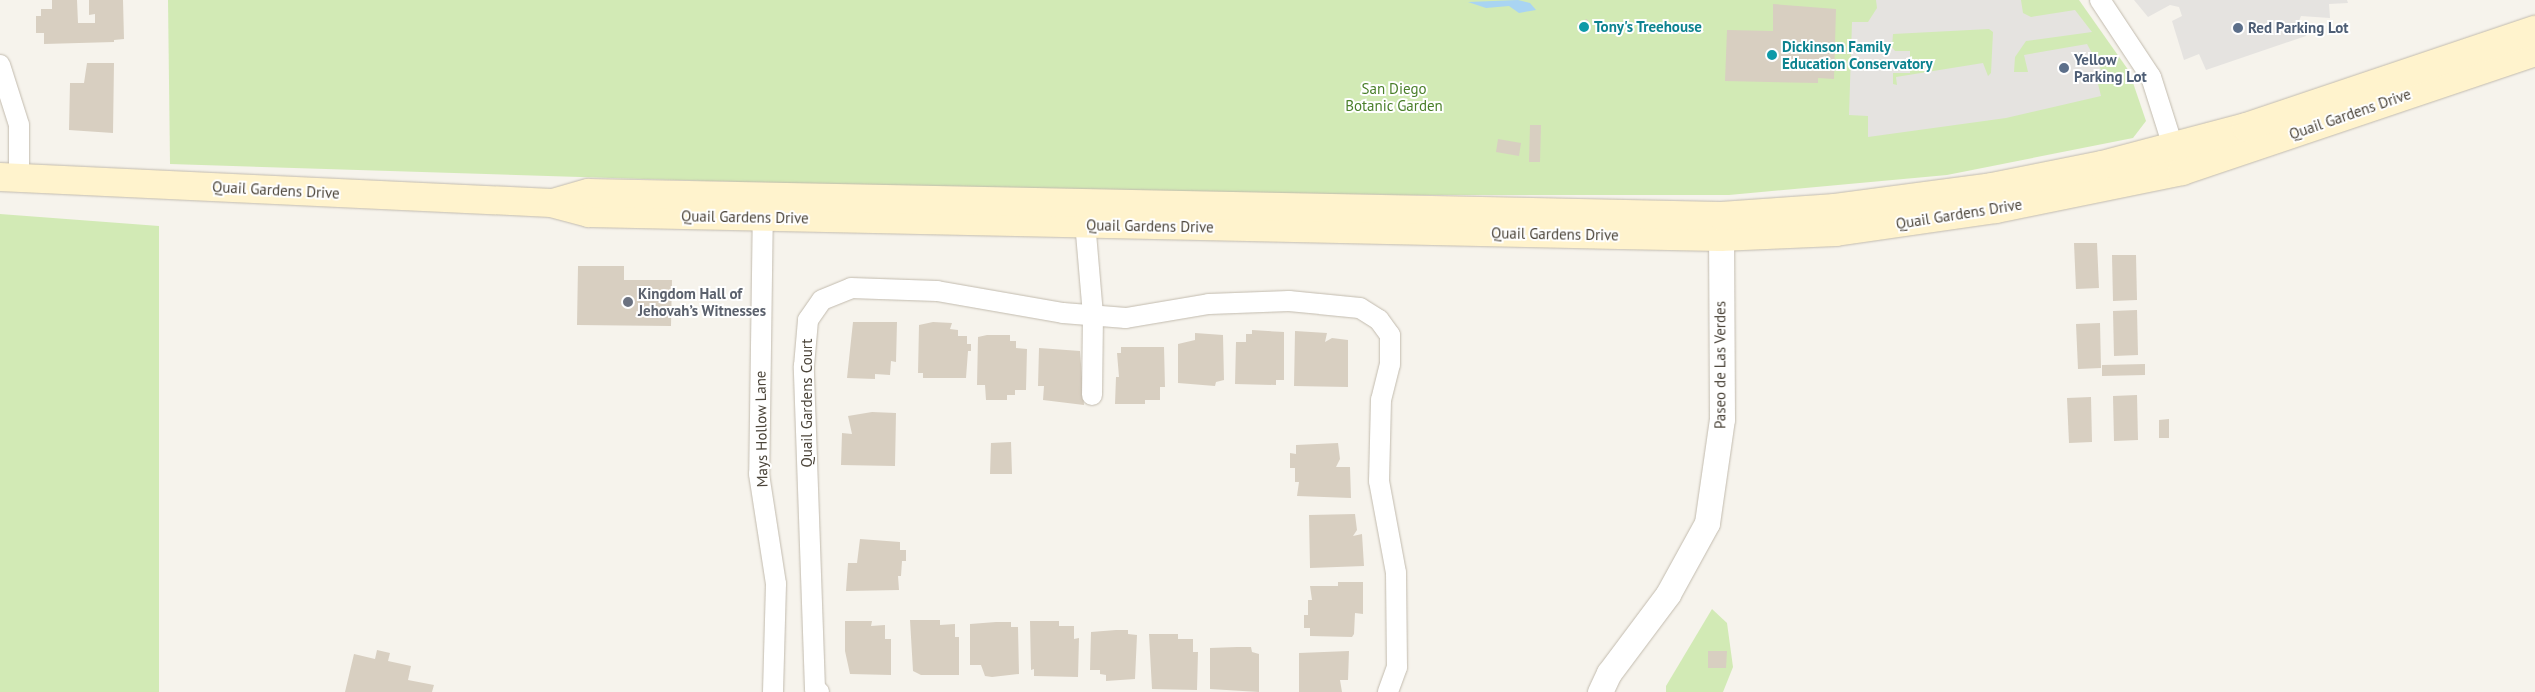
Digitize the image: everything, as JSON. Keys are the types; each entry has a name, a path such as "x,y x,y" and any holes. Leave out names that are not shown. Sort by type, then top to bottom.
{"main road":[{"name":"Quail Gardens Drive","path":"2178,159 2246,127 2535,30"},
{"name":"Quail Gardens Drive","path":"9,177 552,203 589,214 763,206 1721,226 1836,232 1951,216 2178,159 2535,52"}],"street":[{"path":"2100,0 2151,77 2178,159"},
{"path":"0,65 19,125 9,177"},
{"name":"Mays Hollow Lane","path":"763,206 759,474 776,584 772,692"},
{"path":"1084,214 1093,314 1092,395"},
{"name":"Paseo de Las Verdes","path":"1600,692 1609,673 1668,594 1707,523 1722,419 1721,226"},
{"name":"Quail Gardens Court","path":"819,692 815,689 809,559 804,366 808,320 822,300 851,288 937,291 1063,313 1126,318 1209,304 1289,302 1360,308 1379,320 1390,334 1390,364 1381,400 1379,481 1396,574 1397,667 1388,692"}],"green space":[{"name":"San Diego Botanic Garden","path":"168,0 2079,0 2129,71 2146,121 2133,138 1947,175 1729,195 1404,195 960,189 170,164"},
{"path":"0,214 159,226 159,692 0,692"},
{"path":"1712,609 1727,623 1733,667 1723,692 1666,692 1666,686"}],"shaded area":[{"name":"Yellow Parking Lot","path":"1876,0 2021,0 2023,13 2031,17 2075,10 2092,32 2026,41 2015,57 2014,72 2028,72 2024,55 2087,44 2104,75 2097,80 2101,96 2006,118 1868,137 1868,116 1849,115 1852,22 1868,22 1877,8","holes":["1989,29 1993,32 1991,73 1988,76 1983,63 1896,77 1897,85 1893,84 1893,73 1910,73 1910,51 1895,51 1892,47 1893,34"]},
{"name":"Red Parking Lot","path":"2134,0 2347,0 2348,3 2329,4 2330,18 2301,16 2299,21 2306,36 2206,70 2199,54 2184,60 2172,21 2182,16 2179,7 2170,5 2148,17"}],"water":[{"path":"1518,0 1530,3 1536,10 1519,13 1509,6 1486,8 1468,2"}],"building":[{"path":"52,0 77,0 78,23 95,23 95,14 89,15 89,0 123,0 124,39 114,40 114,42 44,44 44,33 36,33 36,16 41,16 41,9 52,9"},
{"name":"Dickinson Family Education Conservatory","path":"1773,4 1836,9 1834,79 1818,78 1818,83 1725,81 1727,30 1773,31"},
{"name":"Tony's Treehouse","path":"1587,19 1591,30 1582,34 1577,23"},
{"path":"87,63 114,63 113,133 69,130 70,83 84,83"},
{"path":"1530,125 1541,125 1540,162 1529,162"},
{"path":"1498,139 1521,143 1519,156 1496,152"},
{"path":"2074,243 2097,243 2099,288 2076,289"},
{"path":"2112,255 2136,255 2137,300 2113,301"},
{"path":"578,266 624,266 624,280 672,280 671,326 577,325"},
{"path":"2137,310 2138,355 2114,356 2113,311"},
{"path":"853,322 897,322 896,362 891,361 890,375 875,374 875,379 847,378"},
{"path":"933,322 952,323 950,329 958,330 958,336 967,336 967,344 971,344 971,351 968,351 966,378 923,378 923,373 918,373 919,325"},
{"path":"2100,323 2101,368 2078,369 2076,324"},
{"path":"1252,330 1284,332 1284,380 1276,380 1276,385 1235,384 1236,342 1246,342 1246,334 1252,334"},
{"path":"1295,331 1327,333 1325,342 1332,338 1348,340 1348,387 1294,386"},
{"path":"1195,333 1223,335 1224,380 1216,382 1215,386 1178,383 1178,344 1195,340"},
{"path":"1010,335 1010,341 1016,341 1016,348 1027,349 1026,390 1015,390 1015,395 1007,395 1007,400 986,400 985,385 977,385 978,337"},
{"path":"1121,347 1164,347 1165,387 1160,387 1160,400 1145,400 1145,404 1115,404 1116,377 1119,377 1117,353 1121,353"},
{"path":"1039,348 1080,351 1084,405 1043,400 1044,386 1038,386"},
{"path":"2145,364 2145,375 2102,376 2102,365"},
{"path":"2137,395 2138,440 2114,441 2113,396"},
{"path":"2091,397 2092,442 2069,443 2067,398"},
{"path":"872,412 896,413 895,466 841,465 842,433 852,434 848,416"},
{"path":"2169,419 2169,438 2159,438 2159,420"},
{"path":"1011,442 1012,474 990,474 991,443"},
{"path":"1338,443 1340,459 1336,467 1350,467 1351,498 1297,496 1299,482 1295,482 1295,468 1290,468 1290,453 1296,454 1296,445"},
{"path":"1355,514 1357,530 1353,536 1362,534 1364,566 1310,568 1309,515"},
{"path":"860,539 900,542 900,550 906,550 906,561 902,561 901,576 898,576 899,590 846,591 848,563 857,563"},
{"path":"1338,582 1363,582 1363,614 1355,613 1354,634 1352,637 1310,636 1310,628 1304,628 1304,615 1308,615 1308,600 1312,600 1310,586 1338,586"},
{"path":"910,620 940,620 940,625 955,624 955,637 959,637 959,675 921,675 913,671"},
{"path":"845,621 872,621 871,626 885,625 885,639 891,639 891,675 850,674 845,651"},
{"path":"1030,621 1059,621 1059,626 1074,626 1074,639 1079,638 1078,677 1034,676 1034,669 1031,670"},
{"path":"1011,622 1011,627 1018,627 1019,674 985,676 981,665 970,665 970,624"},
{"path":"1128,630 1128,634 1137,635 1135,679 1106,681 1106,675 1100,674 1100,670 1090,670 1091,632"},
{"path":"1149,634 1178,634 1178,639 1193,639 1193,652 1198,652 1197,690 1152,689"},
{"path":"1251,647 1252,652 1259,654 1259,692 1210,689 1210,648"},
{"path":"377,650 390,653 388,661 411,666 408,680 434,685 432,692 345,692 354,654 375,659"},
{"path":"1349,651 1348,680 1340,680 1342,692 1299,692 1299,653"},
{"path":"1708,651 1727,651 1726,668 1708,668"}],"place":[{"name":"Tony's Treehouse","path":"1584,27"},
{"name":"Red Parking Lot","path":"2238,28"},
{"name":"Dickinson Family Education Conservatory","path":"1772,55"},
{"name":"Yellow Parking Lot","path":"2064,68"},
{"name":"Kingdom Hall of Jehovah’s Witnesses","path":"628,302"}]}
